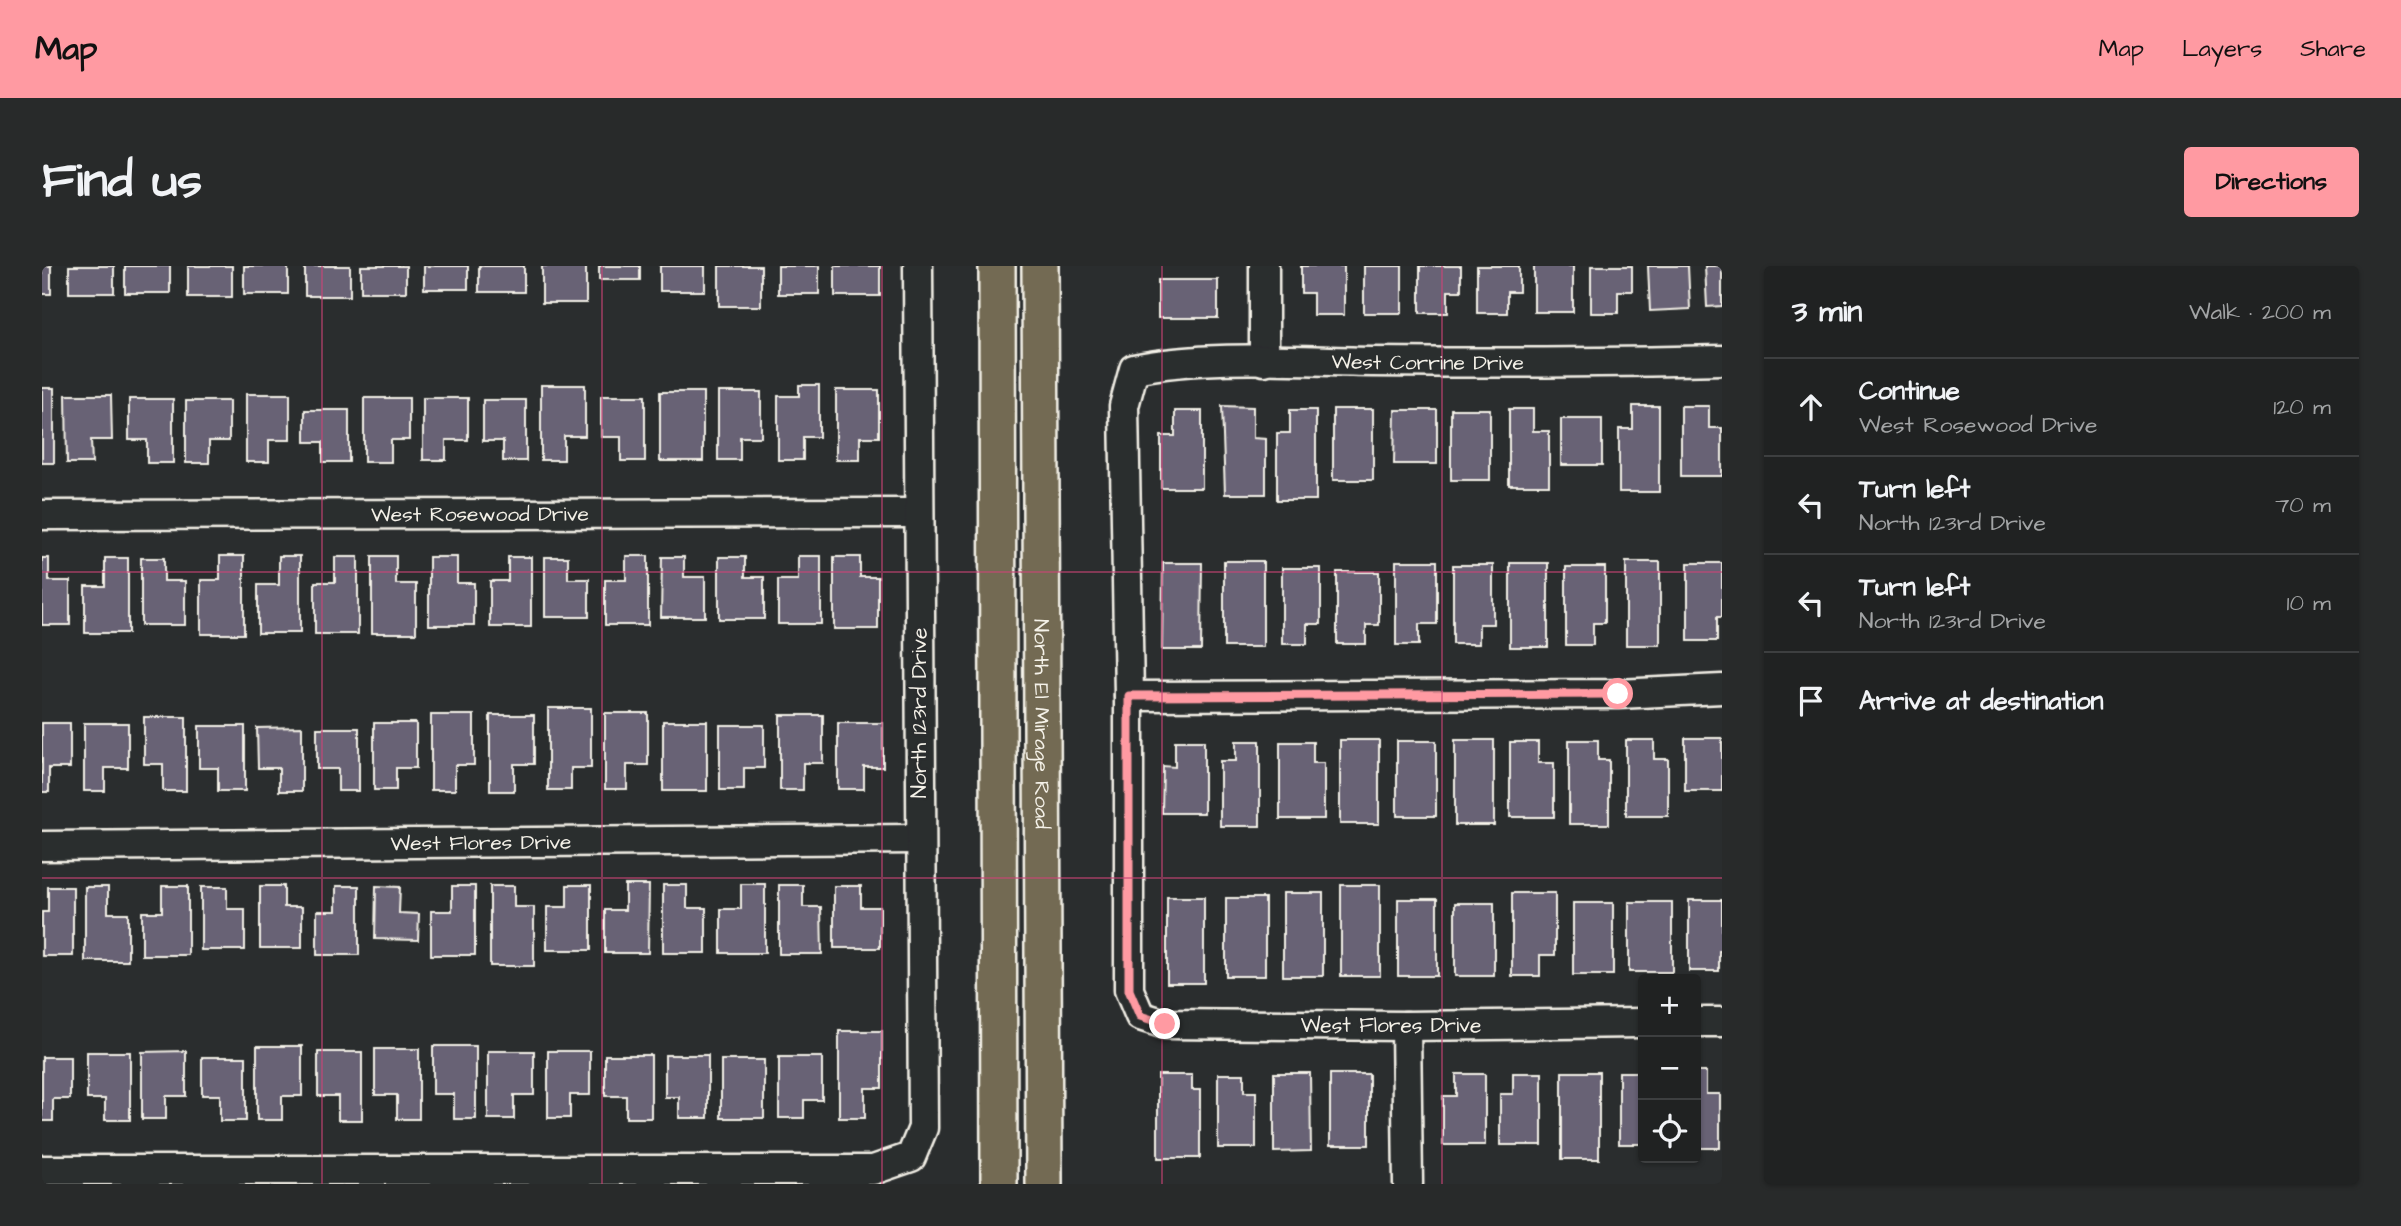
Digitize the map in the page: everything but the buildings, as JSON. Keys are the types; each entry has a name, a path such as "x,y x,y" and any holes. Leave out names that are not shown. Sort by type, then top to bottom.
{"main road":[{"name":"North El Mirage Road","path":"997,266 999,1184"},
{"name":"North El Mirage Road","path":"1040,266 1044,1184"}],"street":[{"name":"North 123rd Drive","path":"775,1177 873,1170 911,1157 923,1128 918,266"},
{"path":"1264,266 1264,360"},
{"name":"West Corrine Drive","path":"1129,696 1124,406 1134,369 1166,363 1264,360 1565,364 1722,359"},
{"name":"West Rosewood Drive","path":"42,516 918,513"},
{"path":"1129,696 1618,694 1722,688"},
{"name":"West Flores Drive","path":"1129,696 1129,990 1140,1016 1165,1024 1406,1026 1638,1023"},
{"name":"West Flores Drive","path":"42,846 920,839"},
{"path":"1701,1022 1722,1022"},
{"path":"1406,1026 1408,1184"},
{"path":"42,1170 775,1177"}],"route":[{"path":"1165,1024 1140,1016 1129,990 1129,696 1618,694"}]}
